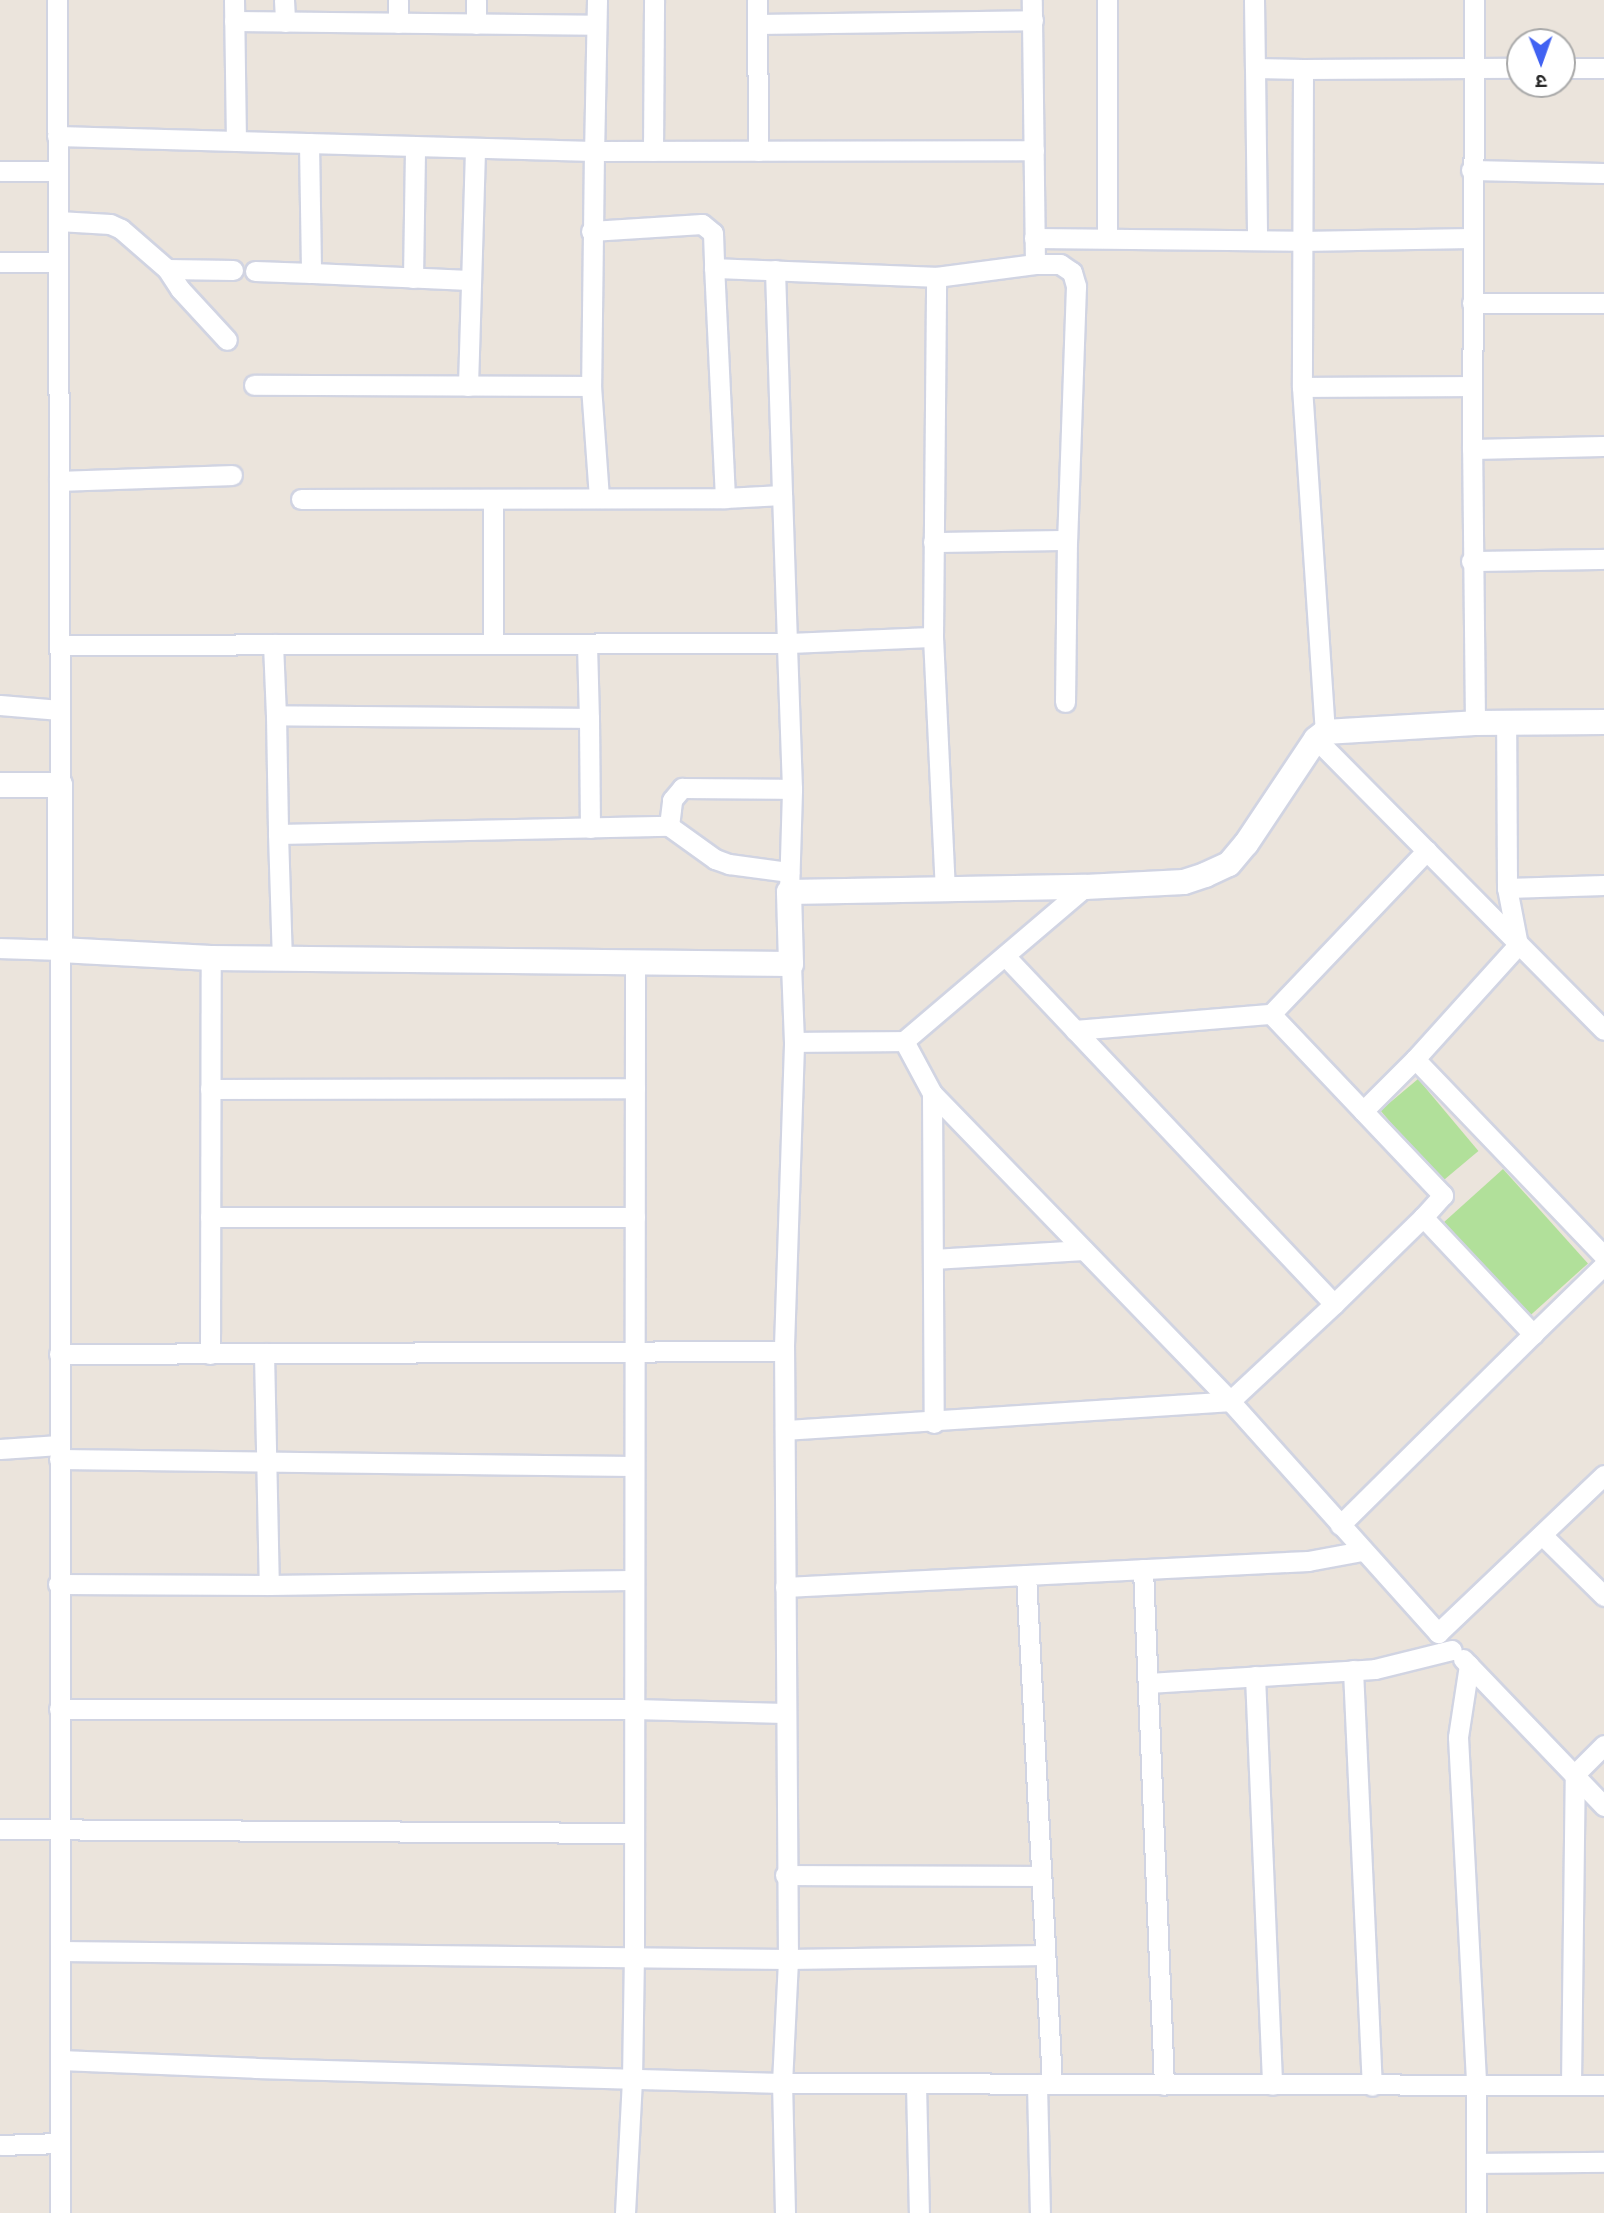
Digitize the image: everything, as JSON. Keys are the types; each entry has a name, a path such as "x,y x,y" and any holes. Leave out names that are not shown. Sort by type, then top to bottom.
{"street":[{"path":"57,0 61,710 58,1452 60,2213"},
{"path":"234,0 236,141"},
{"path":"284,0 285,22"},
{"path":"398,0 398,23"},
{"path":"476,0 476,24"},
{"path":"597,0 591,231 591,386 599,499"},
{"path":"653,151 654,0"},
{"path":"757,0 758,151"},
{"path":"1032,0 1035,264"},
{"path":"1107,0 1107,237"},
{"path":"1254,0 1257,240"},
{"path":"1474,0 1471,561 1475,723"},
{"path":"757,24 1033,20"},
{"path":"234,21 596,25"},
{"path":"1255,68 1506,68"},
{"path":"1576,68 1604,68"},
{"path":"278,834 669,826 715,859 789,882 946,890 1184,882 1229,864 1246,844 1320,736 1302,387 1300,241 1303,69"},
{"path":"57,136 594,151 1034,150"},
{"path":"309,143 312,273"},
{"path":"414,278 415,146"},
{"path":"468,386 475,148"},
{"path":"1471,170 1604,173"},
{"path":"0,171 57,171"},
{"path":"58,221 110,224 121,229 167,269 180,289 227,340"},
{"path":"591,231 702,224 713,233 725,498"},
{"path":"1034,238 1300,241 1472,238"},
{"path":"0,262 58,262"},
{"path":"714,268 936,277 1035,264 1060,264 1072,272 1076,285 1066,540 1065,702"},
{"path":"167,269 233,270"},
{"path":"775,270 792,789 789,882 794,1042 785,1351 785,1875 788,1959 782,2083 785,2213"},
{"path":"255,271 471,279"},
{"path":"936,277 933,637 946,890"},
{"path":"1472,303 1604,303"},
{"path":"254,385 591,386"},
{"path":"1302,387 1472,386"},
{"path":"1472,449 1604,446"},
{"path":"59,481 232,475"},
{"path":"301,499 725,498 782,495"},
{"path":"493,499 494,644"},
{"path":"933,542 1066,540"},
{"path":"1471,561 1604,559"},
{"path":"60,645 787,643 933,637"},
{"path":"273,644 282,959"},
{"path":"587,644 590,828"},
{"path":"0,705 61,710"},
{"path":"276,715 589,718"},
{"path":"1506,722 1507,888 1518,945"},
{"path":"1320,736 1475,723 1604,722"},
{"path":"1320,736 1518,945 1600,1022"},
{"path":"0,785 60,785"},
{"path":"669,826 672,800 682,788 792,789"},
{"path":"1074,1030 1271,1014 1427,850"},
{"path":"1507,888 1604,885"},
{"path":"794,1042 904,1041 1085,887"},
{"path":"1363,1111 1415,1059 1518,945"},
{"path":"0,948 211,958 791,964"},
{"path":"1005,956 1334,1304"},
{"path":"210,1353 211,958"},
{"path":"625,2213 632,2080 634,1958 632,1580 635,962"},
{"path":"785,1430 934,1423 1230,1401 1334,1304 1443,1195 1271,1014"},
{"path":"904,1041 932,1093 1230,1401 1452,1650 1604,1806"},
{"path":"1415,1059 1604,1256"},
{"path":"210,1089 635,1088"},
{"path":"932,1093 934,1423"},
{"path":"210,1217 635,1217"},
{"path":"1423,1217 1533,1335"},
{"path":"933,1259 1084,1250"},
{"path":"1340,1525 1604,1265"},
{"path":"59,1354 785,1351"},
{"path":"264,1353 268,1461 268,1585"},
{"path":"0,1449 268,1461 634,1466"},
{"path":"1438,1633 1604,1475"},
{"path":"1542,1535 1604,1596"},
{"path":"785,1587 1308,1561 1362,1550"},
{"path":"1143,1569 1164,2085"},
{"path":"1026,1575 1045,1955 1040,2213"},
{"path":"58,1584 268,1585 632,1580"},
{"path":"1148,1683 1376,1669 1452,1650"},
{"path":"1469,1665 1458,1737 1476,2086 1476,2213"},
{"path":"1353,1670 1372,2086"},
{"path":"1255,1676 1272,2085"},
{"path":"59,1709 634,1709 785,1713"},
{"path":"1572,2085 1574,1774 1604,1745"},
{"path":"0,1829 634,1833"},
{"path":"785,1875 1041,1876"},
{"path":"60,1951 788,1959 1045,1955"},
{"path":"60,2060 782,2083 1604,2085"},
{"path":"916,2084 919,2213"},
{"path":"0,2145 60,2143"},
{"path":"1477,2163 1604,2162"}],"green space":[{"path":"1418,1079 1478,1151 1441,1183 1380,1110"},
{"path":"1503,1169 1588,1263 1529,1317 1444,1223"}]}
